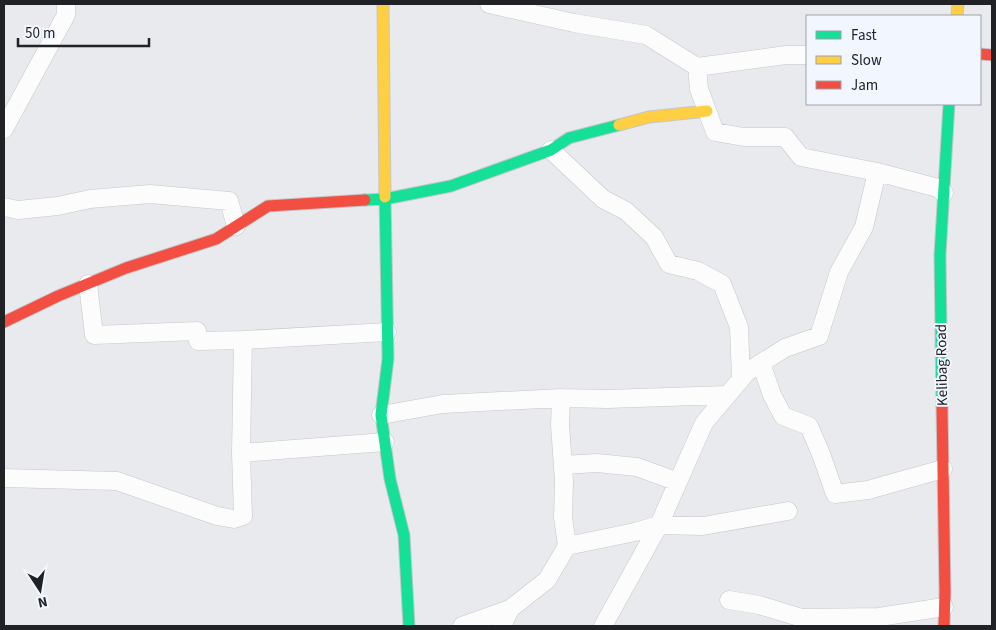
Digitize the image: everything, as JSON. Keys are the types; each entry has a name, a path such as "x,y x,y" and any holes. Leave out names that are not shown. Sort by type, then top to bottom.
{"street":[{"path":"4,129 66,15 66,4"},
{"path":"382,4 388,359 380,415 390,479 404,535 409,626"},
{"path":"488,4 574,23 646,35 697,67 786,55 806,55"},
{"path":"697,67 700,89 715,132 744,136 785,137 801,157 877,172 938,188 944,193"},
{"name":"Kelibag Road","path":"944,626 940,255 949,105"},
{"path":"4,322 58,296 126,268 216,239 268,206 385,199 451,186 551,150 569,138 649,117 707,111"},
{"path":"551,150 603,199 626,211 654,237 669,264 698,271 722,284 738,327 741,378"},
{"path":"603,626 659,525 704,423 747,372 785,348 819,336 839,272 864,227 877,172"},
{"path":"4,207 18,210 58,206 90,199 150,194 168,195 229,201 236,226"},
{"path":"88,284 94,335 197,331 198,341 388,332"},
{"path":"4,478 116,481 217,516 234,519 243,516 241,453 243,340"},
{"path":"761,363 772,395 783,416 810,426 835,494 868,490 943,469"},
{"path":"380,415 443,404 561,398 607,399 727,395"},
{"path":"462,626 510,609 547,580 567,546 563,517 561,398"},
{"path":"241,453 385,442"},
{"path":"563,465 597,464 637,468 678,482"},
{"path":"567,546 659,525 703,526 788,511"},
{"path":"729,600 759,605 802,618 880,617 944,607"},
{"path":"502,626 510,609"}],"traffic: fast":[{"path":"942,407 940,255 949,105"},
{"path":"365,200 385,199 451,186 551,150 569,138 619,125"},
{"path":"385,197 388,359 381,415 390,479 404,535 409,626"}],"traffic: slow":[{"path":"383,4 385,197"},
{"path":"957,15 958,4"},
{"path":"619,125 649,117 707,111"}],"traffic: jam":[{"path":"981,54 992,55"},
{"path":"4,322 58,296 126,268 216,239 268,206 365,200"},
{"path":"942,407 944,626"}]}
